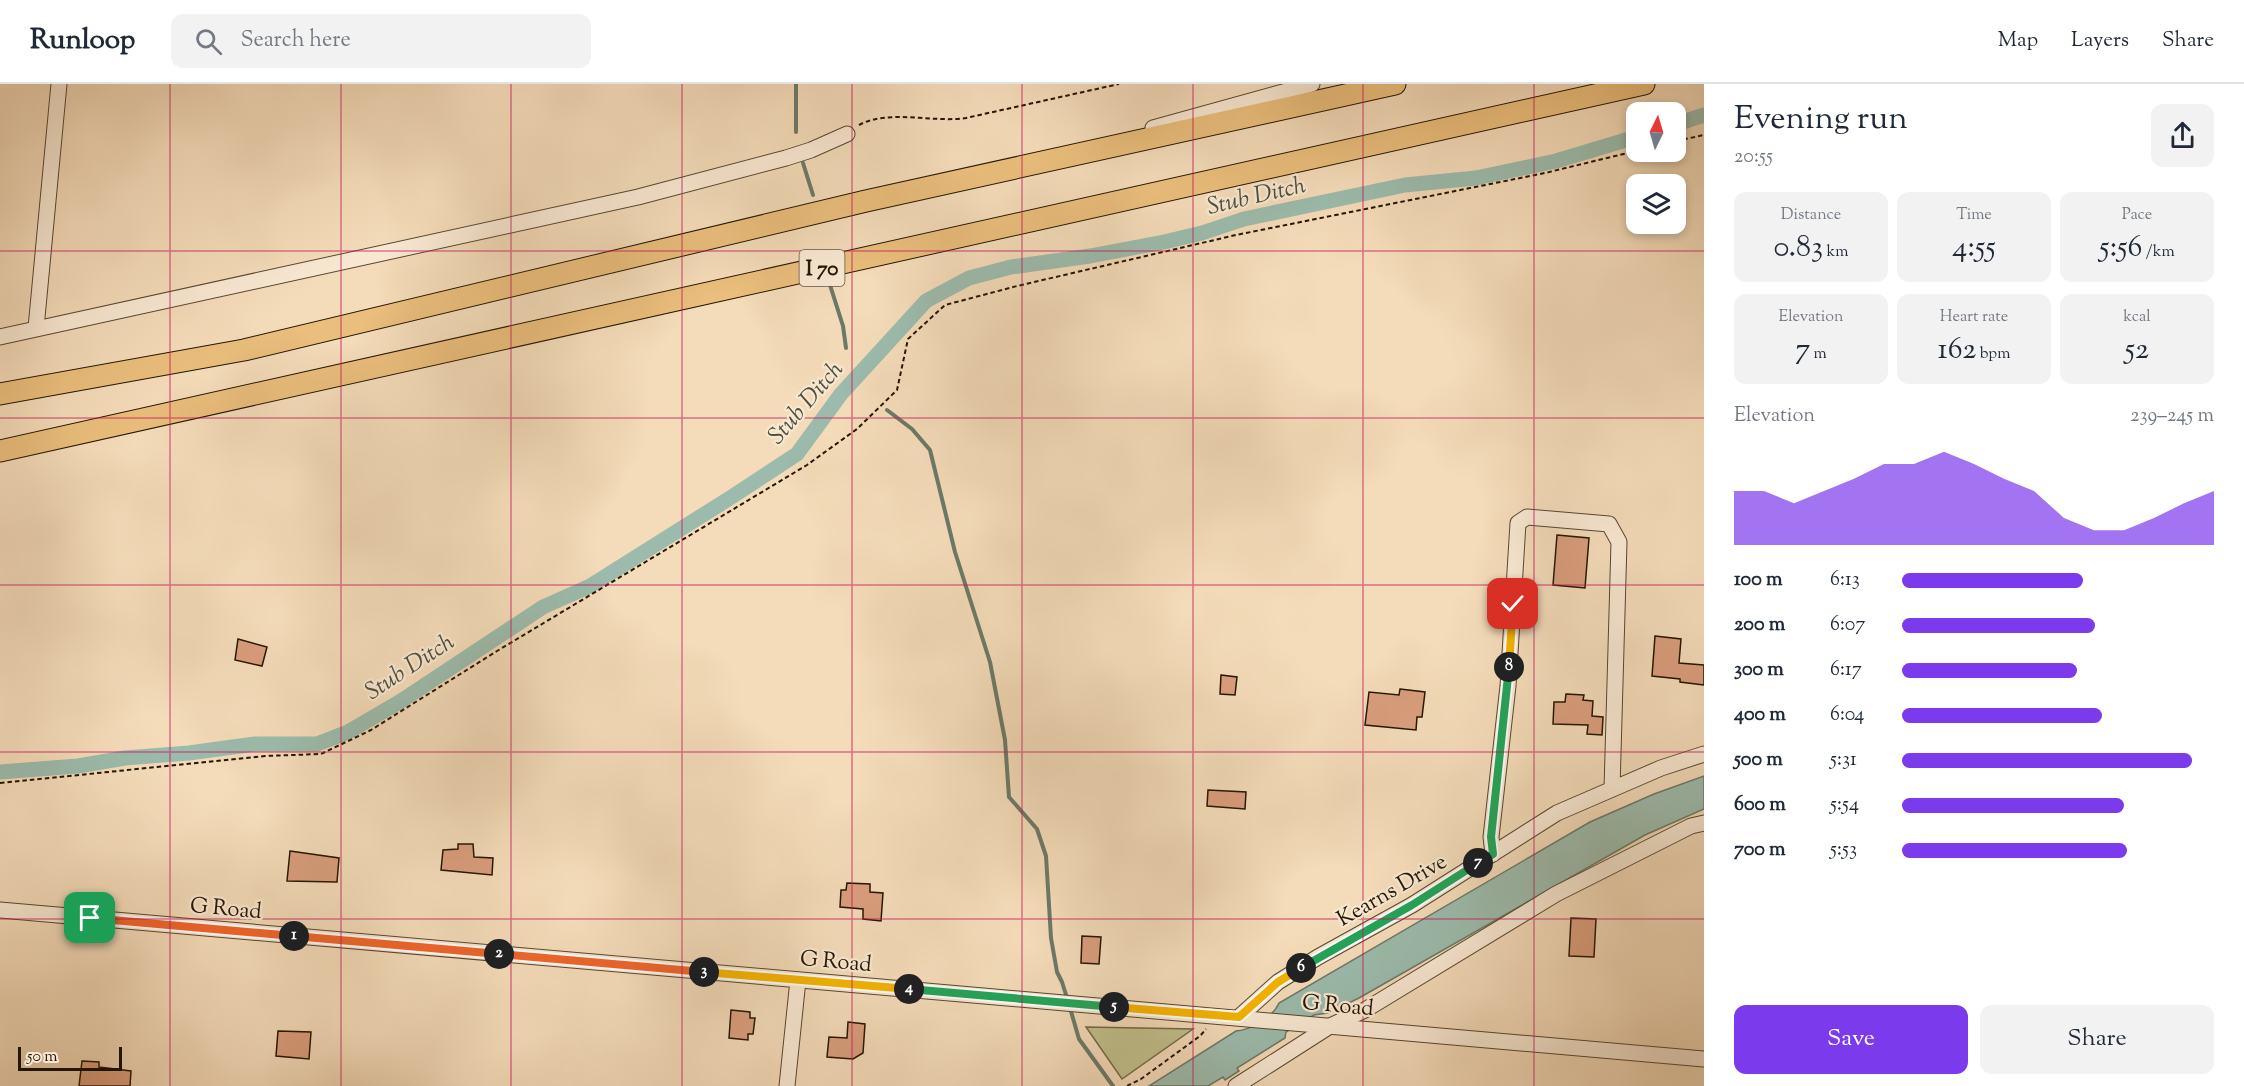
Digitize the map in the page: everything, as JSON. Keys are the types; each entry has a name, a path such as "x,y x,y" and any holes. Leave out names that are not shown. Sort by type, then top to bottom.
{"highway":[{"name":"I 70","path":"0,394 244,350 843,207 1395,84"},
{"name":"I 70","path":"0,452 1644,84"}],"street":[{"path":"36,328 58,84"},
{"path":"960,181 1312,84"},
{"path":"0,337 639,197 786,158 848,134"},
{"path":"1493,854 1491,837 1508,686 1518,523 1527,518 1609,524 1619,542 1612,789"},
{"name":"Kearns Drive","path":"1239,1017 1278,982 1412,905 1557,813 1660,768 1704,754"},
{"path":"1236,1086 1330,1026 1365,1010 1556,894 1691,826 1704,823"},
{"name":"G Road","path":"0,910 1704,1059"},
{"path":"787,1086 798,980"}],"path":[{"path":"848,134 862,124 880,117 948,121 1119,84"},
{"path":"1686,139 1704,135"},
{"path":"0,783 265,756 321,754 371,730 497,651 807,465 857,429 897,390 908,339 945,305 1236,235 1545,173 1626,153"},
{"path":"1127,1086 1141,1079 1200,1036 1218,1015"}],"shaded area":[{"path":"1704,776 1704,809 1645,835 1359,998 1328,1013 1314,1015 1286,1032 1285,1038 1237,1068 1239,1071 1225,1080 1223,1077 1208,1086 1149,1086 1236,1031 1261,1022 1279,1003 1590,822 1654,794"},
{"path":"1086,1027 1193,1029 1122,1079"}],"building":[{"path":"1557,535 1589,538 1585,588 1553,585"},
{"path":"1655,636 1681,639 1679,663 1704,665 1704,685 1680,682 1680,679 1652,676"},
{"path":"238,639 267,647 262,666 235,660"},
{"path":"1221,675 1237,677 1235,695 1220,694"},
{"path":"1400,689 1425,692 1422,717 1417,717 1416,730 1365,725 1369,692 1399,695"},
{"path":"1566,694 1584,695 1583,700 1593,701 1592,716 1603,717 1602,735 1587,734 1588,725 1553,724 1554,702 1565,702"},
{"path":"1208,790 1246,792 1245,809 1207,806"},
{"path":"458,844 473,844 474,857 493,858 492,875 441,870 443,850 458,849"},
{"path":"290,851 339,858 337,882 287,881"},
{"path":"847,883 870,884 870,892 883,893 881,921 863,919 863,909 840,907 841,890 846,890"},
{"path":"1571,918 1596,919 1594,957 1569,956"},
{"path":"1082,936 1101,937 1099,964 1081,963"},
{"path":"731,1010 750,1012 750,1018 755,1018 753,1034 748,1034 748,1040 729,1038"},
{"path":"848,1022 865,1024 863,1053 853,1059 827,1057 829,1037 847,1038"},
{"path":"278,1031 311,1032 309,1059 276,1056"},
{"path":"82,1061 99,1062 99,1067 131,1071 130,1086 79,1086"}],"waterway":[{"path":"796,84 796,132"},
{"name":"Stub Ditch","path":"1686,121 1704,115"},
{"name":"Stub Ditch","path":"0,772 78,766 125,758 189,753 255,744 317,744 348,732 401,701 543,607 590,586 797,454 841,394 926,301 969,278 1011,267 1090,256 1164,242 1202,233 1244,219 1405,185 1476,178 1556,161 1626,140"},
{"path":"803,163 813,195"},
{"path":"830,285 843,326 846,348"},
{"path":"887,410 912,429 930,450 955,552 990,662 1005,740 1009,797 1037,829 1046,856 1051,938 1057,972 1068,1001"},
{"path":"1070,1008 1079,1039 1113,1086"}],"route":[{"path":"90,918 1239,1017 1278,982 1412,905 1493,854 1491,837 1508,686 1513,604"}]}
